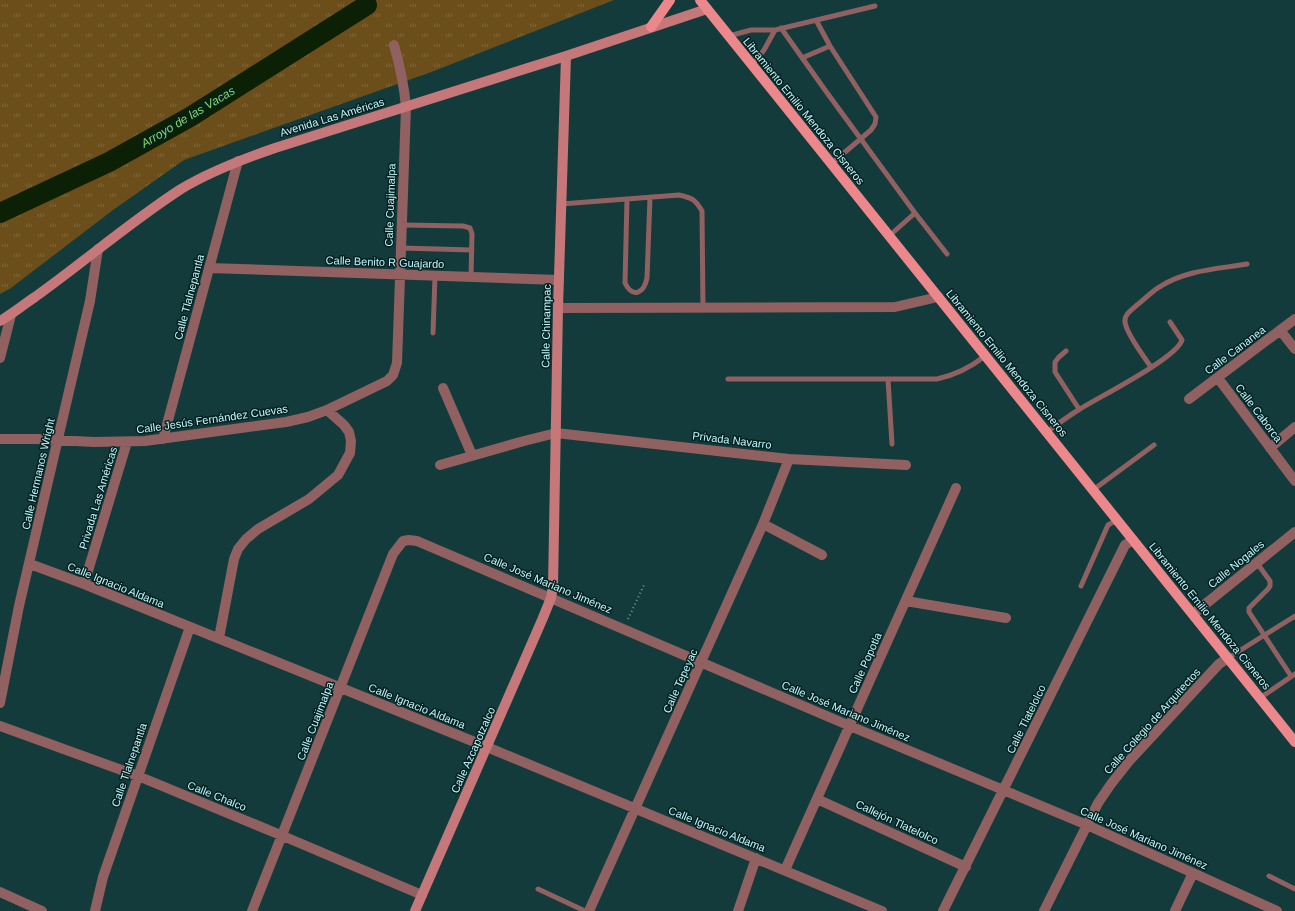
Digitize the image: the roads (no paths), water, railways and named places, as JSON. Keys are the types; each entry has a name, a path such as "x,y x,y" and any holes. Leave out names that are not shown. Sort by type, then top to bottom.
{"main road":[{"path":"651,27 670,0"},
{"name":"Libramiento Emilio Mendoza Cisneros","path":"700,0 1295,742"}],"street":[{"name":"Avenida Las Américas","path":"0,321 65,276 147,212 182,189 213,172 238,161 275,148 566,56 707,9"},
{"name":"Calle Cuajimalpa","path":"393,375 397,363 406,107 402,72 394,45"},
{"name":"Calle Chinampac","path":"551,598 553,586 558,308 566,56"},
{"name":"Calle Tlalnepantla","path":"163,440 238,161"},
{"name":"Calle Hermanos Wright","path":"0,703 20,606 90,301 98,249"},
{"name":"Calle Benito R Guajardo","path":"209,268 559,280"},
{"path":"558,308 895,307 938,297"},
{"path":"0,358 11,314"},
{"name":"Calle Cananea","path":"1189,399 1295,319"},
{"path":"1280,330 1295,349"},
{"name":"Calle Jesús Fernández Cuevas","path":"0,439 94,442 163,440 286,422 308,417 327,410 387,380 393,375"},
{"name":"Calle Caborca","path":"1218,378 1295,481"},
{"path":"443,388 472,455"},
{"path":"219,638 234,559 238,549 246,539 258,529 309,499 328,484 338,475 350,453 351,441 349,432 344,425 327,410"},
{"path":"1270,448 1295,428"},
{"path":"440,465 556,433"},
{"name":"Privada Navarro","path":"556,433 789,459 906,465"},
{"name":"Privada Las Américas","path":"84,584 127,442"},
{"name":"Calle Tepeyac","path":"590,911 763,524 789,459"},
{"name":"Calle Popotla","path":"785,870 956,488"},
{"path":"763,524 822,554"},
{"name":"Calle Nogales","path":"1193,614 1295,532"},
{"name":"Calle Tlatelolco","path":"943,911 1125,545 1133,540"},
{"name":"Calle Cuajimalpa","path":"252,911 283,836 393,554 403,541"},
{"name":"Calle José Mariano Jiménez","path":"403,541 417,541 624,628 850,726 1087,825 1277,911"},
{"name":"Calle Ignacio Aldama","path":"30,564 219,638 487,747 882,911"},
{"name":"Calle Azcapotzalco","path":"415,911 551,598"},
{"path":"906,601 1006,618"},
{"name":"Calle Tlalnepantla","path":"94,911 103,876 190,627"},
{"name":"Calle Colegio de Arquitectos","path":"1044,911 1098,803 1107,790 1130,760 1219,664 1228,658"},
{"name":"Calle Chalco","path":"0,726 138,776 422,895"},
{"name":"Callejón Tlatelolco","path":"817,799 966,867"},
{"path":"738,911 756,858"},
{"path":"1175,911 1193,873"},
{"path":"0,892 42,911"}],"lane":[{"path":"730,36 751,30 775,30 875,6"},
{"path":"816,20 830,46 876,117 875,124 871,130 831,164"},
{"path":"781,28 861,140 947,254"},
{"path":"752,65 764,50 775,30"},
{"path":"802,58 830,46"},
{"path":"562,204 679,195 689,197 697,202 702,211 703,308"},
{"path":"627,199 625,283 628,289 632,292 639,292 646,285 647,278 650,197"},
{"path":"889,236 915,213"},
{"path":"401,225 467,227 472,230 471,277"},
{"path":"400,248 472,250"},
{"path":"1151,367 1134,342 1125,323 1128,313 1153,291 1172,280 1188,274 1247,264"},
{"path":"433,333 435,276"},
{"path":"1047,432 1079,409 1151,367 1173,352 1181,344 1182,340 1170,322"},
{"path":"1066,351 1055,362 1055,372 1079,409"},
{"path":"728,379 937,379 948,377 974,364 985,356"},
{"path":"888,379 892,444"},
{"path":"1094,490 1154,445"},
{"path":"1081,586 1108,525 1117,520"},
{"path":"1257,563 1270,581 1270,586 1249,608 1249,612 1263,635 1293,675 1260,698"},
{"path":"1228,658 1295,616"},
{"path":"1269,876 1295,889"},
{"path":"538,889 585,911"}],"waterway":[{"name":"Arroyo de las Vacas","path":"0,213 109,162 190,117 367,5"}]}
